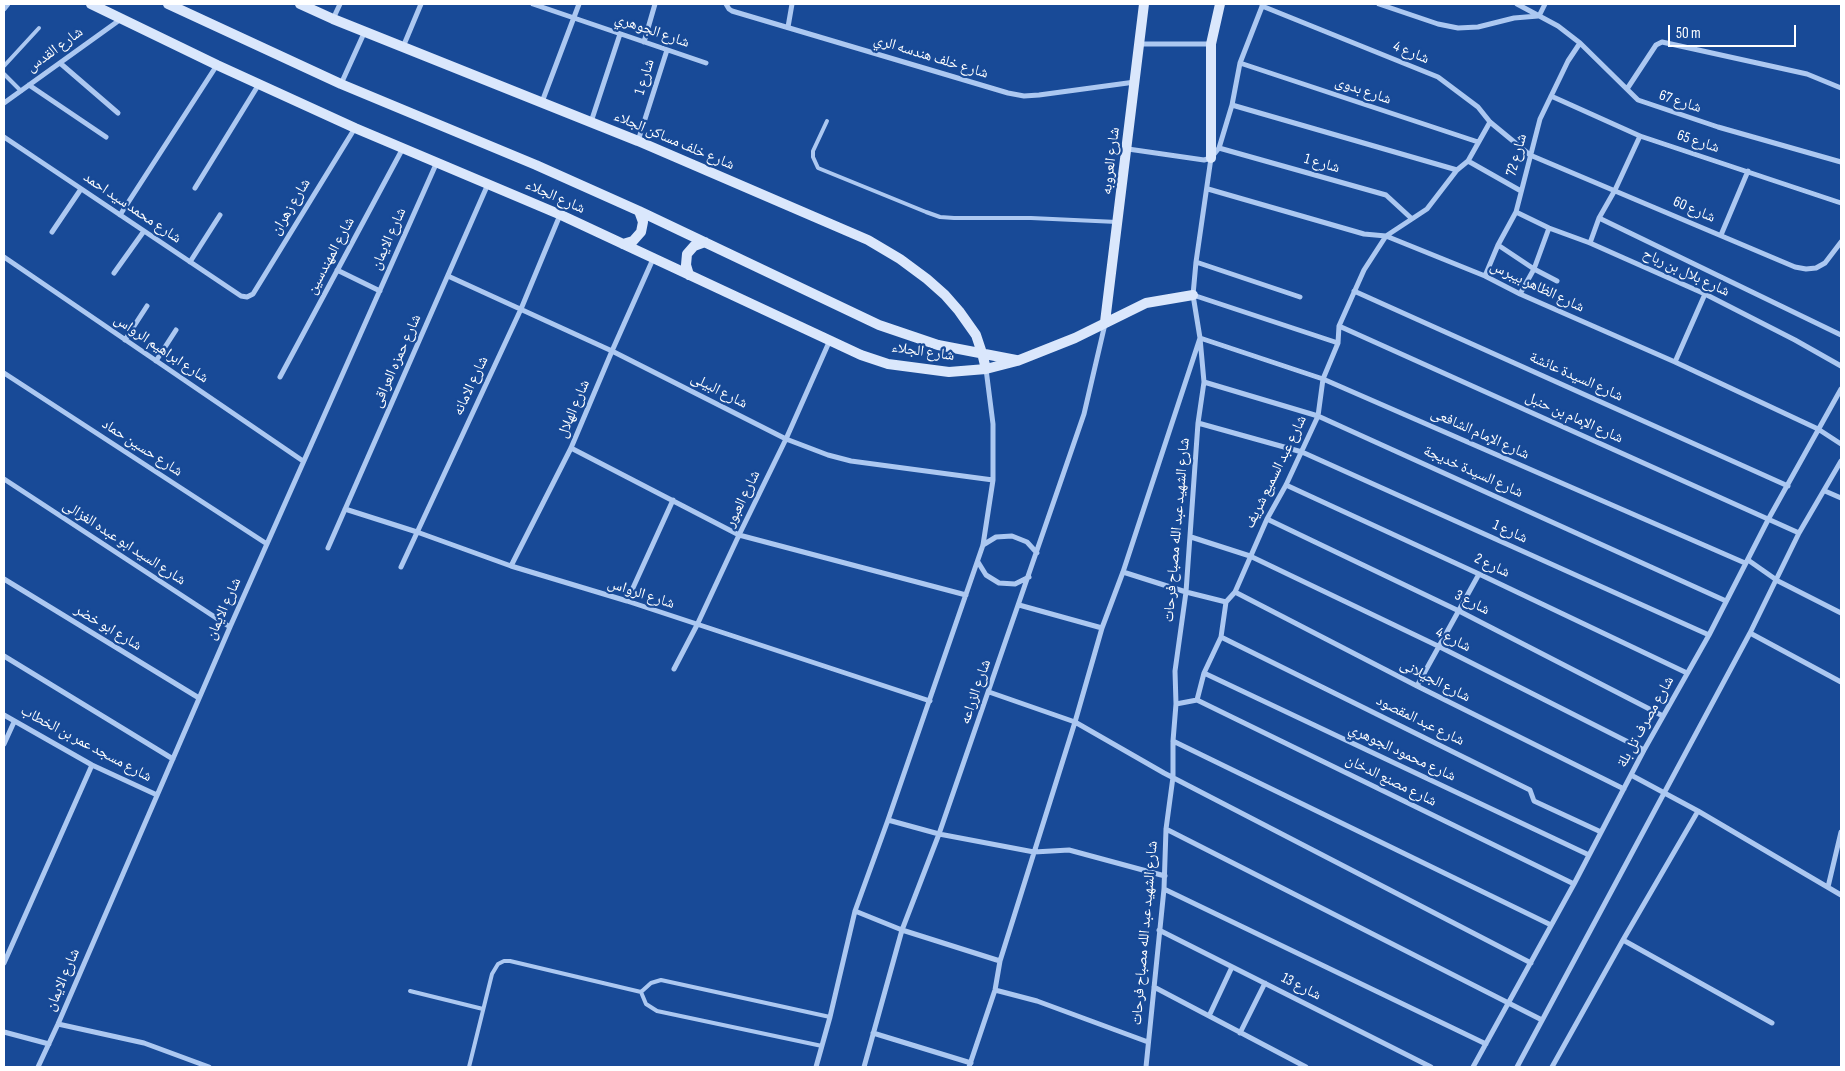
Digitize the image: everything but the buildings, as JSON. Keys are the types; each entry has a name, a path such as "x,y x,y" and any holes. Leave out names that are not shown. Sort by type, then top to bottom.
{"street":[{"path":"4,9 8,4"},
{"name":"شارع الجلاء","path":"91,4 355,128 560,215 862,355 888,364 949,372 986,369 1017,361 1075,338 1146,303 1193,295"},
{"name":"شارع الجلاء","path":"168,4 341,84 536,165 639,211 879,325 938,344 1017,361"},
{"name":"شارع خلف مساكن الجلاء","path":"300,4 333,19 638,141 868,240 900,259 927,279 959,311 976,335 986,369"},
{"path":"333,19 340,4"},
{"path":"403,47 421,4"},
{"name":"شارع الجوهري","path":"533,4 706,63"},
{"path":"542,102 579,4"},
{"path":"644,42 655,4"},
{"name":"شارع خلف هندسه الري","path":"726,4 732,11 788,26 1008,93 1024,96 1135,82"},
{"path":"788,26 792,4"},
{"name":"شارع العروبه","path":"1105,322 1128,149 1144,4"},
{"path":"1128,149 1204,160 1212,158 1211,44 1220,4"},
{"path":"1379,4 1438,24 1458,28 1478,27 1514,18 1538,16 1545,4"},
{"name":"شارع 67","path":"1517,4 1558,26 1580,43 1638,100 1718,127 1841,162"},
{"name":"شارع الشهيد عبد الله مصباح فرحات","path":"1146,1067 1164,889 1166,828 1173,777 1176,704 1175,672 1186,592 1198,424 1204,382 1200,338 1193,295 1196,262 1212,158 1219,148 1232,105 1240,63 1262,5"},
{"name":"شارع 4","path":"1262,5 1438,77 1478,107 1490,122 1530,155"},
{"name":"شارع القدس","path":"4,103 121,18"},
{"path":"341,84 365,31"},
{"path":"590,122 620,34"},
{"path":"1627,89 1656,45 1662,42 1807,74 1841,88"},
{"name":"شارع 72","path":"1485,276 1498,245 1516,212 1540,119 1568,61 1580,43"},
{"path":"1140,44 1211,44"},
{"name":"شارع 1","path":"638,141 667,50"},
{"path":"60,63 118,113"},
{"name":"شارع بدوى","path":"1240,63 1478,142"},
{"path":"120,215 216,64"},
{"path":"195,188 259,84"},
{"path":"29,85 106,137"},
{"name":"شارع 65","path":"1550,96 1640,136 1841,203"},
{"path":"1232,105 1457,170"},
{"path":"1386,236 1427,209 1457,170 1468,160 1490,122"},
{"name":"شارع زهران","path":"247,297 253,294 355,128"},
{"path":"1590,243 1599,218 1615,190 1640,136"},
{"name":"شارع محمد سيد احمد","path":"4,137 241,296 247,297"},
{"name":"شارع المهندسين","path":"280,377 404,148"},
{"name":"شارع 1","path":"1219,148 1386,195 1411,218"},
{"name":"شارع 60","path":"1530,155 1795,267 1816,268 1825,263 1841,242"},
{"path":"1468,160 1520,192"},
{"name":"شارع الايمان","path":"38,1067 303,461 438,162"},
{"path":"1721,236 1748,172"},
{"name":"شارع حمزه العراقى","path":"328,548 488,184"},
{"path":"52,232 81,189"},
{"name":"شارع الظاهر بيبرس","path":"1208,190 1364,234 1386,236 1485,276 1520,294 1675,362 1818,429 1841,444"},
{"path":"623,244 634,241 641,232 643,222 639,211"},
{"name":"شارع بلال بن رباح","path":"1516,212 1705,294 1841,366"},
{"path":"190,262 220,215"},
{"name":"شارع الامانه","path":"401,568 520,309 560,215"},
{"path":"1599,218 1841,335"},
{"path":"1520,294 1534,269 1550,228"},
{"path":"114,273 144,231"},
{"name":"شارع عبد السميع شريف","path":"1226,602 1235,592 1266,519 1286,486 1318,416 1323,379 1338,343 1338,326 1364,270 1386,236"},
{"path":"689,275 686,265 687,254 694,246 705,242"},
{"path":"1498,245 1534,269 1557,281"},
{"name":"شارع ابراهيم الرواس","path":"4,258 303,461"},
{"name":"شارع الهلال","path":"511,566 571,448 653,259"},
{"path":"1196,262 1300,297"},
{"path":"337,270 380,291"},
{"name":"شارع البيلى","path":"448,276 612,351 786,439 828,456 850,461 993,480"},
{"name":"شارع السيدة عائشة","path":"1354,291 1788,486"},
{"path":"1675,362 1705,294"},
{"path":"1193,295 1338,343"},
{"path":"125,340 147,306"},
{"name":"شارع الزراعه","path":"864,1067 902,930 939,834 1084,414 1105,322"},
{"name":"شارع الإمام بن حنبل","path":"1338,326 1800,533"},
{"path":"156,361 176,330"},
{"path":"874,1033 970,1065 995,990 1000,961 1075,722 1102,628 1123,572 1200,338"},
{"name":"شارع الإمام الشافعى","path":"1200,338 1323,379 1747,562 1841,613"},
{"name":"شارع العبور","path":"674,669 786,439 830,339"},
{"path":"816,1067 830,1016 854,910 888,820 983,545 993,480 993,424 986,369"},
{"name":"شارع حسين حماد","path":"4,373 267,544"},
{"name":"شارع السيدة خديجة","path":"1204,382 1318,416 1726,601"},
{"name":"شارع مصرف تل بلة","path":"1473,1067 1574,884 1644,750 1709,635 1769,518 1841,390"},
{"name":"شارع 1","path":"1198,424 1302,452 1709,635"},
{"path":"571,448 739,535 966,595"},
{"path":"1517,1067 1750,633 1800,533 1841,461"},
{"name":"شارع السيد ابو عبده الغزالى","path":"4,479 230,627"},
{"name":"شارع 2","path":"1286,486 1479,574 1687,673"},
{"path":"1825,491 1841,498"},
{"path":"627,602 673,500"},
{"name":"شارع الرواس","path":"345,509 417,532 511,566 930,701"},
{"name":"شارع 3","path":"1266,519 1459,611 1663,716"},
{"path":"983,545 996,537 1012,536 1026,542 1037,554"},
{"name":"شارع 4","path":"1191,537 1250,556 1438,646 1644,750"},
{"path":"978,562 986,575 999,583 1015,584 1029,577"},
{"path":"1123,572 1186,592 1226,602 1221,637 1204,673 1197,700 1176,704"},
{"path":"1417,686 1479,574"},
{"name":"شارع ابو خضر","path":"4,579 199,698"},
{"name":"شارع الجيلانى","path":"1235,592 1624,790"},
{"path":"1019,605 1102,628"},
{"path":"1750,633 1841,682"},
{"name":"شارع عبد المقصود","path":"1221,637 1530,790 1534,801 1600,832"},
{"path":"4,656 173,759"},
{"name":"شارع محمود الجوهري","path":"1204,673 1589,854"},
{"path":"989,692 1075,722 1173,777 1531,963"},
{"name":"شارع مصنع الدخان","path":"1197,700 1574,884"},
{"name":"شارع مسجد عمر بن الخطاب","path":"4,715 92,765 157,795"},
{"path":"4,744 14,722"},
{"path":"1173,741 1551,925"},
{"path":"4,963 92,765"},
{"path":"1631,775 1698,810 1841,895"},
{"path":"1555,1067 1623,940 1698,810"},
{"path":"888,820 939,834 1034,852 1069,850 1165,876"},
{"path":"1166,828 1542,1020"},
{"path":"1828,887 1841,833"},
{"path":"1164,889 1486,1044"},
{"path":"854,910 902,930 1000,961"},
{"name":"شارع 13","path":"1159,930 1431,1067"},
{"path":"1623,940 1772,1023"},
{"path":"1209,1016 1232,967"},
{"path":"1240,1033 1265,983"},
{"path":"1154,987 1306,1067"},
{"path":"995,990 1037,1001 1148,1042"},
{"path":"58,1024 144,1043 209,1067"},
{"path":"4,1032 49,1044"}],"lane":[{"path":"4,66 40,28"},
{"path":"4,74 21,91"},
{"path":"827,121 812,157 818,168 940,217 1118,222"},
{"path":"470,1067 494,968 504,961 510,960 641,992"},
{"path":"641,992 650,983 662,980 830,1016"},
{"path":"410,991 483,1009"},
{"path":"641,992 646,1004 657,1011 822,1046"}]}
